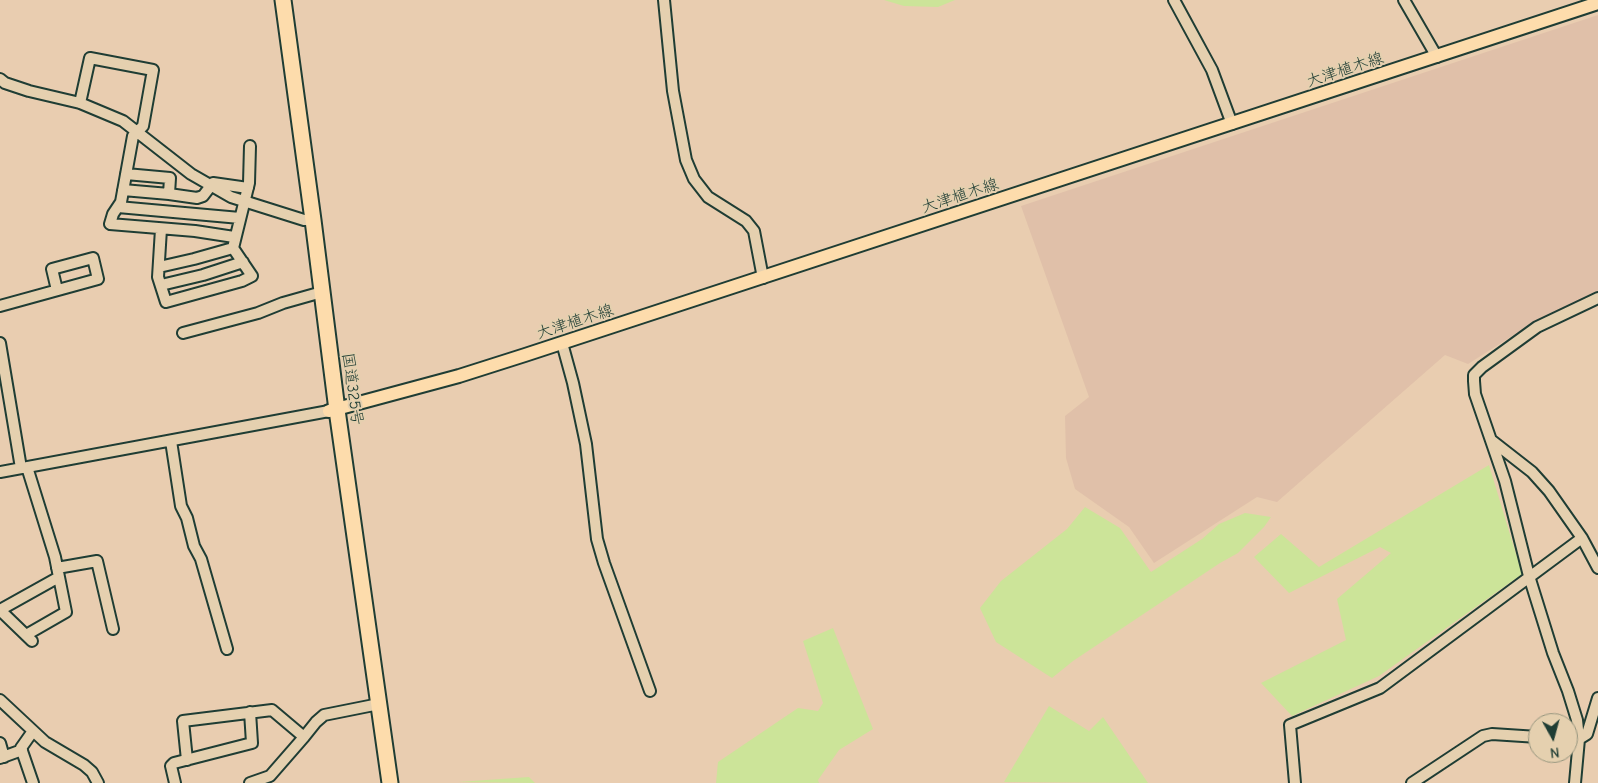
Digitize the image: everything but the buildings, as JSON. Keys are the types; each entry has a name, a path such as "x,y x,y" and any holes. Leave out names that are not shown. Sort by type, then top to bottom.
{"highway":[{"name":"国道325号","path":"274,0 309,220"},
{"name":"国道325号","path":"283,0 333,411 374,705 381,783"},
{"name":"国道325号","path":"374,705 390,783"}],"main road":[{"name":"大津植木線","path":"333,411 460,376 1598,3"}],"street":[{"path":"664,0 673,91 686,160 694,179 708,197 746,221 754,230 763,278"},
{"path":"1174,0 1212,70 1232,124"},
{"path":"1404,0 1437,57"},
{"path":"80,102 90,58 153,70 143,126 133,136 121,202 112,214 110,224 195,231 234,242"},
{"path":"0,78 5,83 29,91 80,102 123,121 136,133 211,187 244,202 309,220"},
{"path":"161,229 158,277 166,302 242,281 252,276 234,242 248,188 250,146"},
{"path":"126,174 170,178 169,194"},
{"path":"123,190 197,198 203,196 213,183 248,188"},
{"path":"118,207 240,218"},
{"path":"159,267 194,259 234,242"},
{"path":"0,306 98,279 92,258 52,269 57,290"},
{"path":"161,285 203,275 243,262"},
{"path":"183,333 258,313 283,303 318,293"},
{"path":"1575,783 1580,739 1577,720 1568,691 1552,653 1529,576 1505,481 1475,394 1474,375 1482,367 1537,327 1598,298"},
{"path":"0,342 24,467 58,573 66,612 29,638 0,610 58,573 97,561 112,629"},
{"path":"562,343 586,444 597,539 650,691"},
{"path":"0,472 333,411"},
{"path":"1490,438 1532,472 1549,490 1582,538 1598,568"},
{"path":"171,441 181,506 187,518 194,546 201,559 226,649"},
{"path":"1295,783 1290,725 1380,688 1582,538"},
{"path":"1580,739 1587,734 1598,698"},
{"path":"0,700 45,742 84,765 92,772 98,783"},
{"path":"250,783 261,782 273,774 324,715 374,705"},
{"path":"187,760 183,721 272,710 304,738"},
{"path":"176,783 172,764 252,743 250,712"},
{"path":"33,731 21,748 33,783"},
{"path":"1412,783 1483,736 1492,734 1528,736"},
{"path":"0,743 2,758 22,750"}],"shaded area":[{"path":"1598,15 1598,292 1531,324 1468,364 1445,355 1277,502 1257,497 1154,563 1129,527 1075,489 1066,458 1065,416 1089,397 1021,206"}],"green space":[{"path":"884,0 955,0 938,7 904,6"},
{"path":"1489,465 1522,574 1379,676 1292,716 1261,683 1346,640 1337,599 1391,553 1380,547 1289,593 1254,557 1281,534 1319,567"},
{"path":"1085,507 1120,528 1151,572 1202,539 1219,524 1245,513 1271,517 1264,527 1238,553 1073,661 1052,678 996,642 980,608 1001,581 1067,529"},
{"path":"833,628 873,729 839,750 818,780 819,783 716,783 718,762 798,708 818,711 823,703 803,641"},
{"path":"1049,706 1089,731 1103,717 1148,783 1004,782"},
{"path":"529,777 535,783 458,782"}]}
